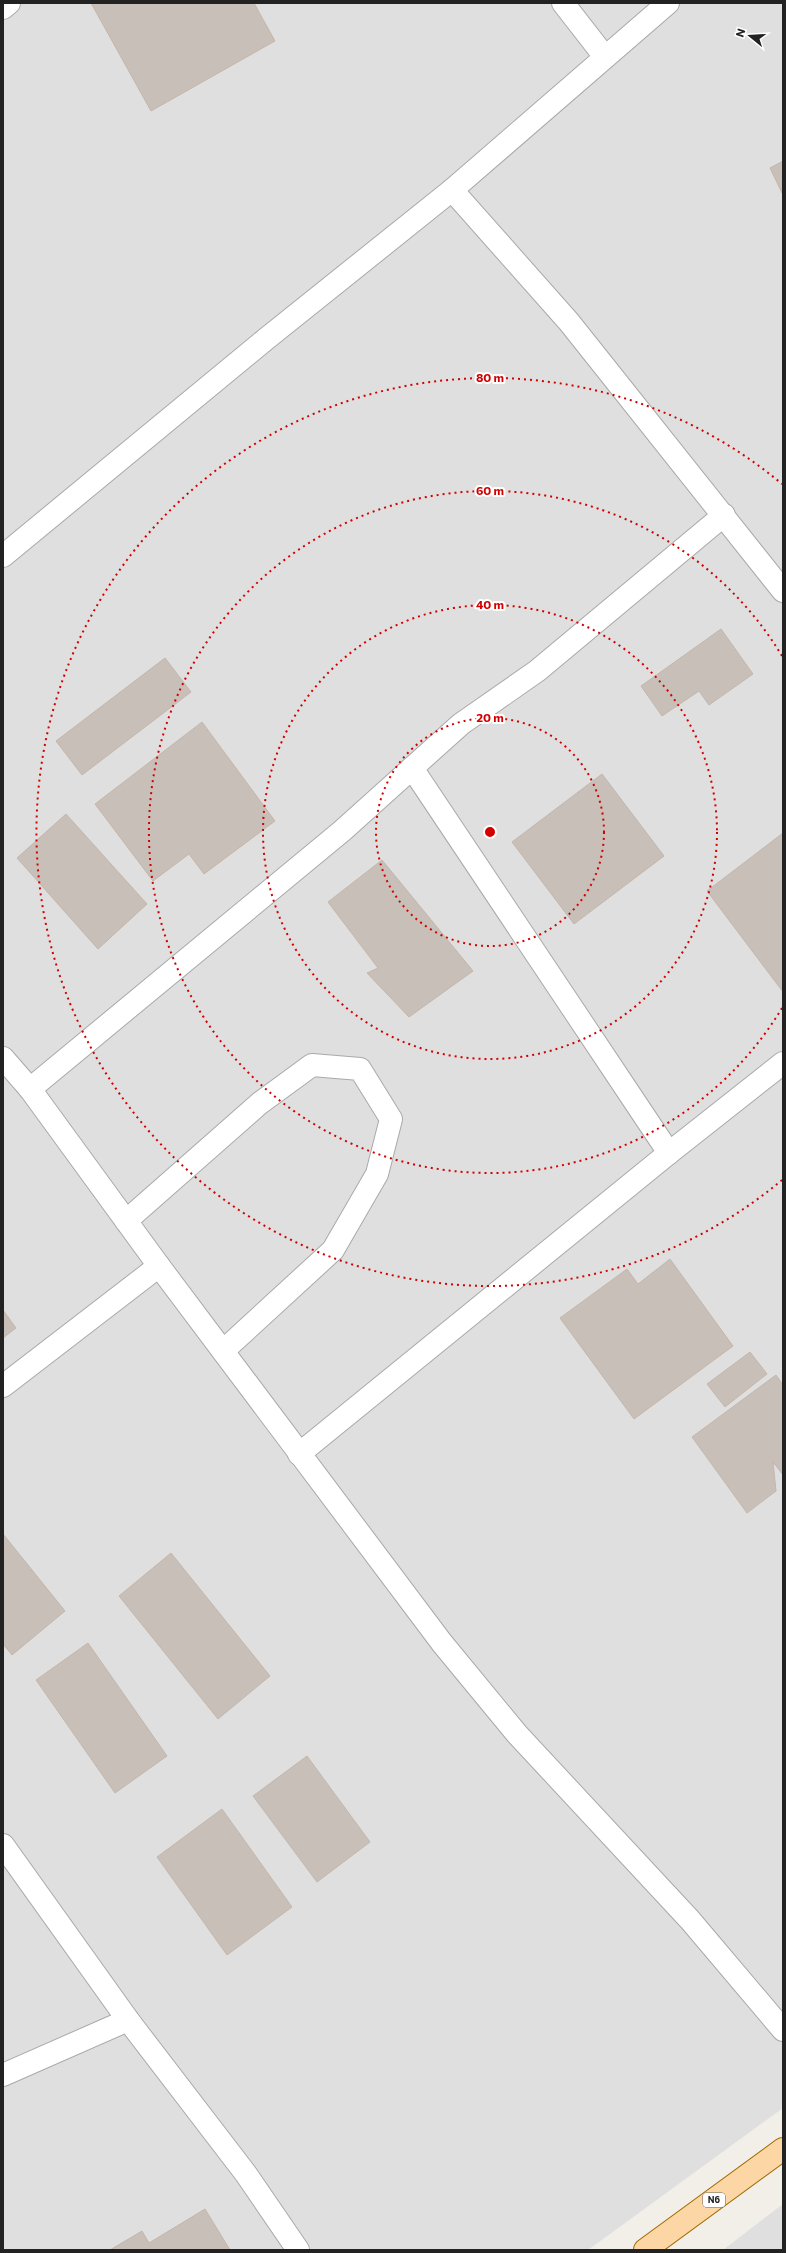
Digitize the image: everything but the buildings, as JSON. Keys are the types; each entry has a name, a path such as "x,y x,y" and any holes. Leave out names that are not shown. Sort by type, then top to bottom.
{"main road":[{"name":"N6","path":"645,2250 783,2149"}],"street":[{"path":"3,8 9,3"},
{"path":"563,3 605,57"},
{"path":"3,556 266,339 452,190 668,3"},
{"path":"452,190 569,322 782,586"},
{"path":"30,1089 342,831 461,724 537,671 724,515"},
{"path":"412,768 669,1153"},
{"path":"3,1058 30,1089 159,1266 442,1643 517,1734 690,1920 783,2030"},
{"path":"299,1454 669,1153 783,1063"},
{"path":"126,1221 260,1103 312,1065 360,1068 391,1119 377,1174 333,1250 223,1351"},
{"path":"3,1386 159,1266"},
{"path":"3,1845 128,2020 246,2174 298,2250"},
{"path":"3,2075 128,2020"}],"shaded area":[{"path":"3,3 783,3 783,2108 588,2250 3,2250"},
{"path":"783,2204 783,2250 723,2250"}]}
